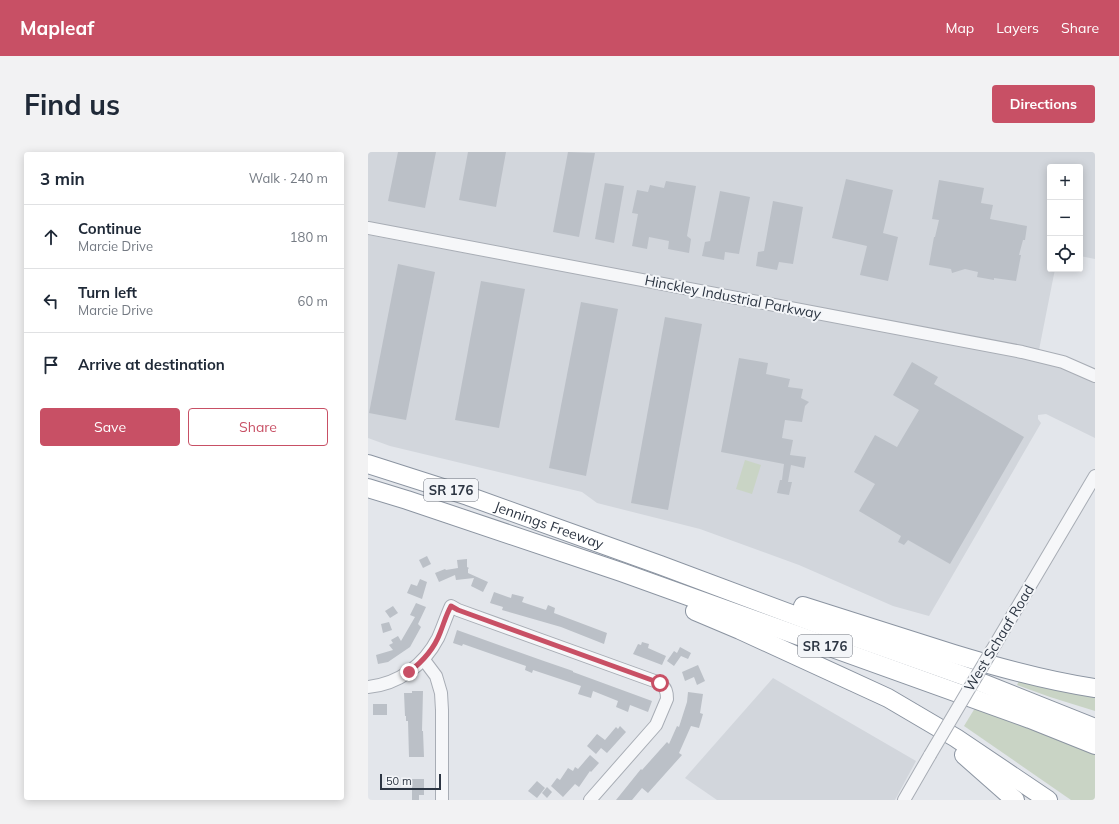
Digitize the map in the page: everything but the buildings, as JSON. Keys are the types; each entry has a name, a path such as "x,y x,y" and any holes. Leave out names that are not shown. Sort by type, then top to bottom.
{"highway":[{"name":"Jennings Freeway","path":"368,464 402,473 660,565"},
{"name":"Jennings Freeway","path":"368,488 555,550"},
{"name":"SR 176","path":"555,550 1030,719 1095,745"},
{"path":"555,550 740,630 888,698 956,738 1048,800"},
{"name":"SR 176","path":"660,565 845,634 970,678 1095,728"},
{"path":"660,565 709,576 879,631 1011,671 1064,684 1095,688"},
{"path":"837,674 928,728 960,752 1015,800"},
{"path":"970,678 1046,700 1095,718"}],"street":[{"name":"Hinckley Industrial Parkway","path":"368,228 1022,352 1063,362 1095,376"},
{"name":"West Schaaf Road","path":"904,800 1095,476"},
{"path":"368,687 381,685 400,678 424,660 438,638 451,606 655,681 664,686 667,699 656,726 590,800"},
{"path":"424,660 436,676 441,693 442,800"}],"shaded area":[{"path":"368,152 1095,152 1095,259 1083,257 1083,164 1047,164 1047,272 1054,272 1037,360 1057,366 1095,382 1095,438 1046,414 1038,415 1038,419 1041,423 929,616 893,606 799,565 700,529 597,503 582,492 390,446 368,438 368,235 743,305 368,223"},
{"path":"773,678 916,761 895,800 717,800 685,778"}],"green space":[{"path":"745,460 761,465 752,494 736,489"},
{"path":"1019,681 1095,696 1095,711 1017,685"},
{"path":"975,708 1095,754 1095,800 1071,800 964,726"}],"route":[{"path":"409,672 424,660 440,632 451,606 458,610 660,683"}]}
